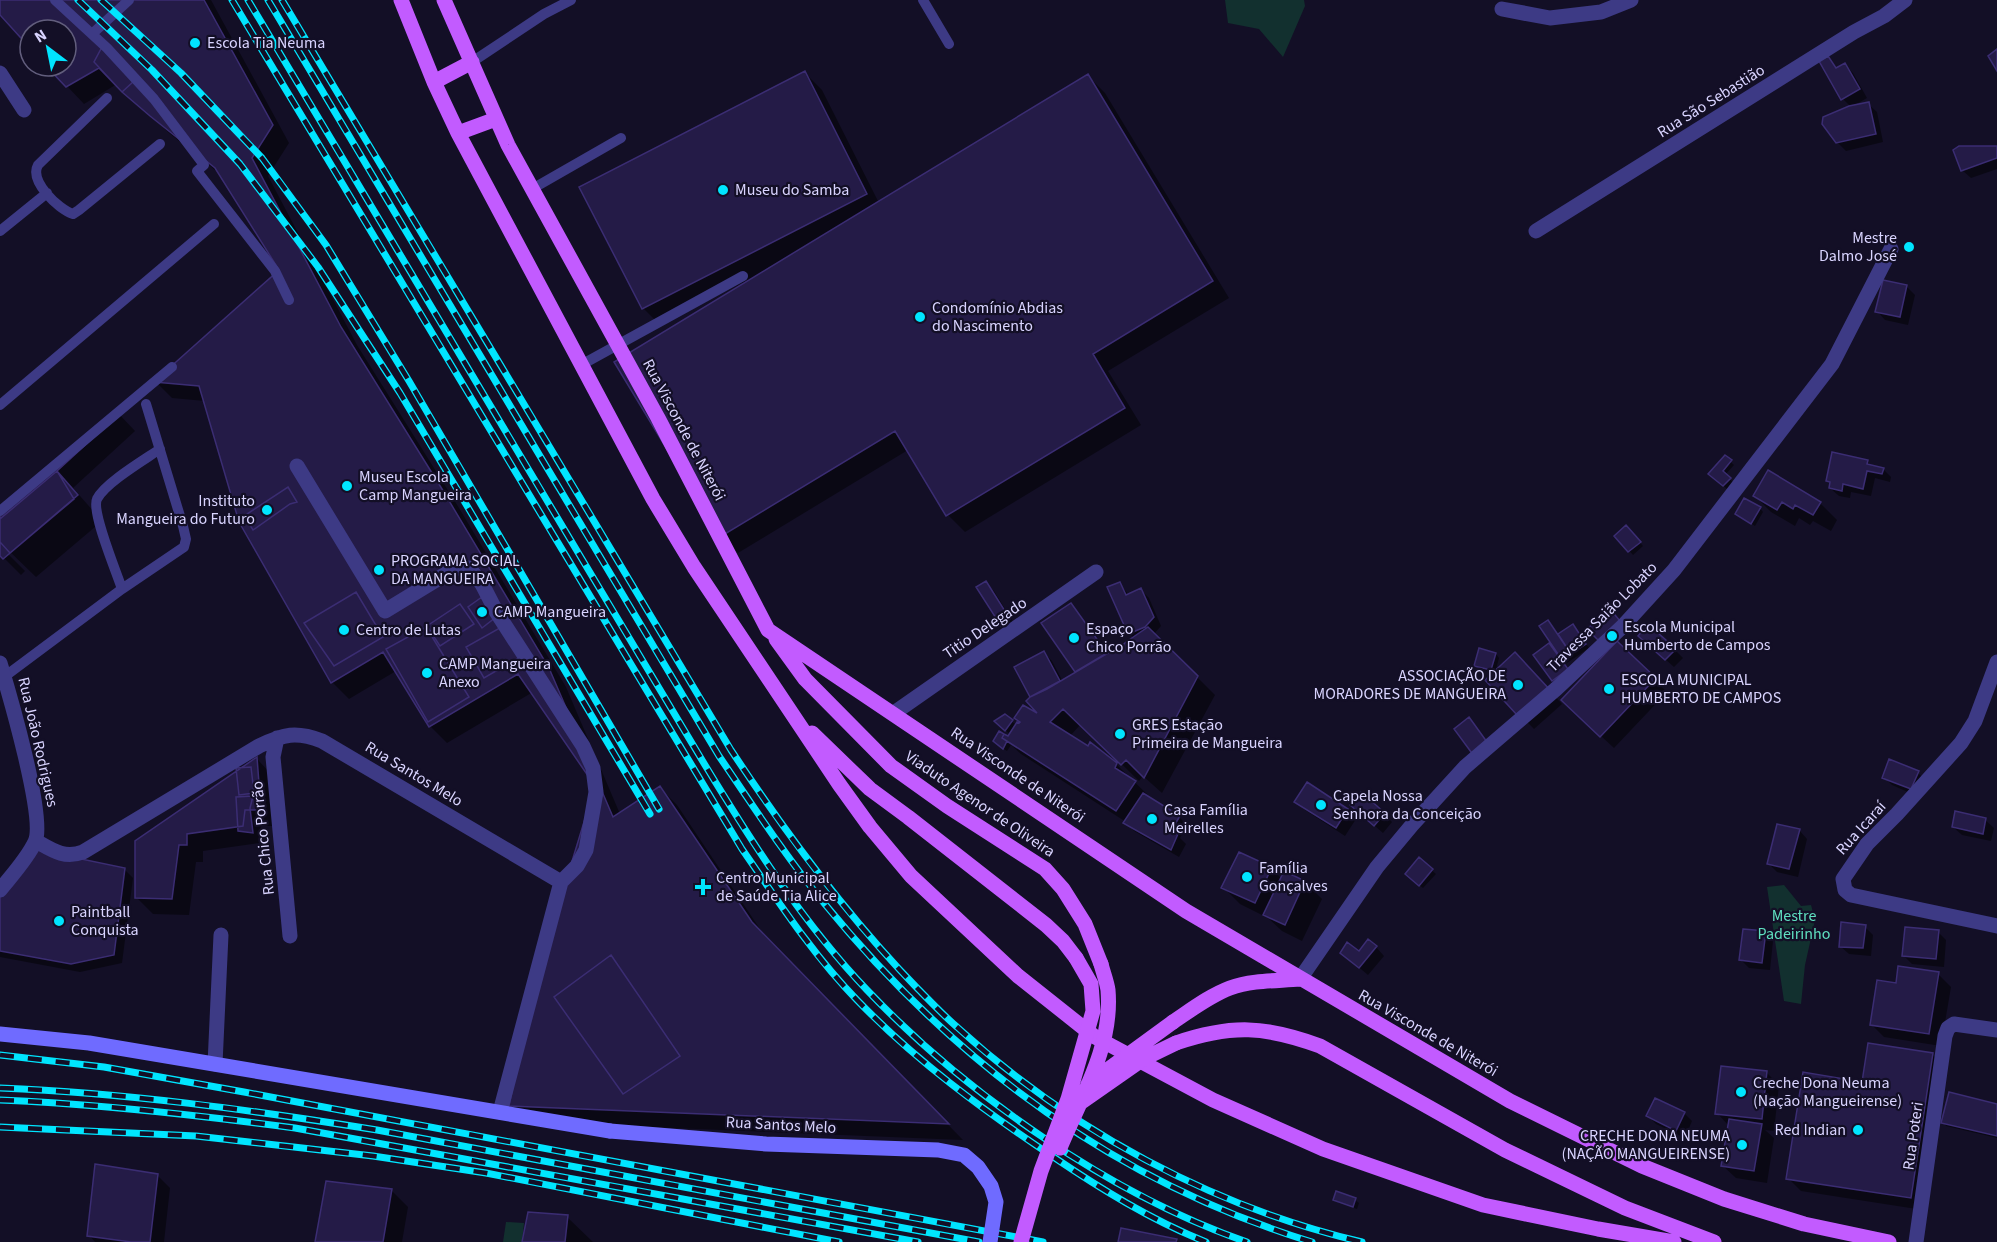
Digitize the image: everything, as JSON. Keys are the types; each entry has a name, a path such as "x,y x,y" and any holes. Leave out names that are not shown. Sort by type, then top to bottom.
{"main road":[{"path":"401,0 434,82 459,133 658,508 694,567 790,712 870,827 911,876 1018,976 1095,1037 1214,1100 1323,1149 1483,1205 1674,1242"},
{"name":"Rua Visconde de Niterói","path":"444,0 496,119 658,418 768,630 1186,911 1509,1101 1642,1166 1724,1199 1803,1224 1887,1242"},
{"path":"434,82 472,62"},
{"path":"459,133 496,119"},
{"name":"Viaduto Agenor de Oliveira","path":"768,630 805,679 891,765 947,806 1045,869 1063,889 1085,924 1108,989 1107,1022 1098,1062 1073,1102 1041,1171 1021,1242"},
{"name":"Viaduto Agenor de Oliveira","path":"790,712 870,789 1046,925 1076,957 1091,984 1093,1011 1073,1102 1030,1242"},
{"path":"1073,1102 1173,1022 1209,999 1231,988 1258,982 1300,979"},
{"path":"1073,1102 1143,1059 1202,1034 1230,1029 1260,1030 1290,1035 1320,1046 1505,1150 1625,1208 1714,1242"},
{"name":"Rua Santos Melo","path":"0,1034 89,1043 609,1131 766,1144 938,1150 963,1155 978,1167 991,1186 996,1202 990,1242"}],"street":[{"path":"1502,9 1550,18 1601,12 1631,0"},
{"name":"Rua São Sebastião","path":"1536,231 1854,32 1884,16 1905,0"},
{"path":"0,73 24,110"},
{"name":"Travessa Saião Lobato","path":"1300,979 1377,867 1419,817 1465,767 1556,689 1623,626 1674,570 1832,364 1891,249"},
{"path":"297,466 385,611 454,569 469,568 482,584 503,622 583,746 593,768 596,792 586,850 577,866 561,882 500,1112"},
{"name":"Titio Delegado","path":"894,713 1045,610 1096,572"},
{"name":"Rua Icaraí","path":"1997,662 1975,722 1961,743 1867,844 1843,879 1845,890 1851,895 1997,926"},
{"name":"Rua João Rodrigues","path":"2,670 32,787 38,828 36,841"},
{"name":"Rua Santos Melo","path":"36,841 57,854 71,856 83,852 259,746 291,734 305,735 322,741 561,882"},
{"name":"Rua Chico Porrão","path":"277,738 273,757 290,936"},
{"path":"0,890 36,841"},
{"path":"215,1064 221,935"},
{"name":"Rua Poteri","path":"1916,1242 1948,1028 1954,1024 1997,1030"}],"lane":[{"path":"56,0 131,74 172,121 204,165 197,171 275,270 289,300"},
{"path":"92,34 129,0"},
{"path":"472,62 544,14 571,0"},
{"path":"923,0 949,44"},
{"path":"107,98 38,165 34,172 46,193 65,211 73,214 160,144"},
{"path":"532,189 621,138"},
{"path":"0,231 46,193"},
{"path":"0,405 214,224"},
{"path":"581,365 743,276"},
{"path":"0,511 172,367"},
{"path":"2,670 184,547 186,539 183,526 146,404"},
{"path":"122,589 97,515 96,501 106,487 160,449"}],"green space":[{"path":"1225,0 1304,0 1305,6 1283,57 1259,29 1228,23"},
{"name":"Mestre Padeirinho","path":"1784,885 1801,906 1811,905 1815,920 1805,965 1801,1004 1784,1001 1767,887"},
{"path":"506,1222 524,1223 522,1242 503,1242"}],"building":[{"name":"PROGRAMA SOCIAL DA MANGUEIRA","path":"0,0 204,0 273,125 252,158 341,327 442,489 549,668 613,817 660,786 752,922 949,1124 509,1106 533,989 595,786 518,674 429,727 383,652 331,683 239,522 199,386 154,382 57,471 74,499 3,559 0,556 0,510 148,387 279,270 215,168 122,92 99,68 66,87 57,78 78,78 78,18 18,18 18,35 0,15"},
{"path":"102,47 134,81 122,92 94,62"},
{"path":"1997,49 1997,71 1988,56"},
{"path":"1828,56 1836,68 1845,63 1860,89 1841,100 1819,61"},
{"name":"Museu do Samba","path":"805,71 867,194 642,309 579,187"},
{"name":"Condomínio Abdias do Nascimento","path":"1088,74 1213,281 1093,354 1125,408 946,516 895,431 720,537 614,362"},
{"path":"1869,102 1876,134 1836,143 1822,124 1823,117 1849,106"},
{"path":"1959,146 1997,146 1997,158 1961,171 1953,150"},
{"path":"1883,280 1907,285 1900,317 1875,312"},
{"path":"1832,452 1868,460 1867,464 1884,468 1882,474 1867,471 1863,489 1843,484 1842,491 1829,488 1830,482 1826,481"},
{"path":"1725,455 1732,460 1723,471 1731,478 1723,486 1708,474"},
{"path":"1768,470 1821,502 1813,515 1795,505 1793,509 1782,502 1777,510 1753,496"},
{"path":"57,471 78,495 10,553 0,542 0,519"},
{"name":"Instituto Mangueira do Futuro","path":"288,487 297,502 290,504 253,530 244,516"},
{"path":"1744,498 1761,507 1751,524 1735,514"},
{"path":"1626,525 1641,542 1628,552 1614,536"},
{"path":"986,581 1010,619 1001,626 976,587"},
{"path":"1120,582 1126,595 1141,588 1154,617 1145,627 1128,634 1107,587"},
{"name":"Centro de Lutas","path":"356,592 383,637 334,666 304,623"},
{"name":"CAMP Mangueira","path":"482,597 496,617 482,628 468,607"},
{"name":"Espaço Chico Porrão","path":"1071,603 1107,653 1075,672 1041,623"},
{"name":"CAMP Mangueira","path":"460,604 474,624 440,646 427,626"},
{"path":"1610,609 1620,621 1598,640 1587,629"},
{"path":"1548,620 1571,654 1562,660 1539,626"},
{"path":"1573,624 1586,644 1571,654 1558,634"},
{"path":"1648,624 1676,649 1665,660 1638,636"},
{"name":"CAMP Mangueira","path":"505,625 522,656 484,678 466,647"},
{"name":"CAMP Mangueira Anexo","path":"426,627 469,697 428,722 386,649"},
{"path":"1148,627 1198,676 1144,778 1126,760 1121,765 1063,709 1050,722 1088,746 1090,742 1117,763 1115,768 1136,781 1116,811 1002,738 1004,734 1008,736 1017,722 1020,722 1014,718 1023,705 1037,713 1026,701 1030,697 1113,650 1116,651"},
{"name":"ESCOLA MUNICIPAL HUMBERTO DE CAMPOS","path":"1617,641 1656,678 1600,737 1561,700"},
{"path":"1549,643 1568,669 1552,681 1533,655"},
{"path":"1479,648 1496,653 1491,670 1474,666"},
{"path":"1044,651 1060,681 1030,697 1014,667"},
{"name":"ASSOCIAÇÃO DE MORADORES DE MANGUEIRA","path":"1515,652 1550,690 1517,715 1485,680"},
{"path":"1005,714 1013,720 1005,731 994,721"},
{"path":"1469,717 1487,742 1474,756 1454,729"},
{"path":"999,731 1004,734 1002,738 1007,741 1003,749 993,741"},
{"path":"257,757 261,810 245,810 243,826 187,834 187,845 179,845 172,899 135,898 135,841"},
{"path":"1889,759 1919,771 1911,789 1882,778"},
{"path":"251,767 254,793 239,795 236,768"},
{"name":"Capela Nossa Senhora da Conceição","path":"1307,782 1348,809 1336,828 1294,802"},
{"path":"1361,792 1385,813 1374,826 1350,805"},
{"name":"Casa Família Meirelles","path":"1143,793 1180,816 1171,831 1178,834 1171,850 1123,823"},
{"path":"253,796 250,808 253,833 238,831 236,797"},
{"path":"1955,811 1986,818 1983,834 1952,827"},
{"path":"1777,824 1800,829 1789,869 1767,864"},
{"name":"Paintball Conquista","path":"33,849 125,868 114,955 71,964 0,951 0,891"},
{"name":"Família Gonçalves","path":"1239,852 1272,867 1255,903 1221,888"},
{"path":"1419,857 1433,869 1419,886 1405,874"},
{"path":"1284,871 1305,881 1285,925 1263,915"},
{"path":"1841,922 1866,925 1863,948 1839,947"},
{"path":"1905,927 1939,930 1936,959 1902,956"},
{"path":"1743,929 1766,931 1762,963 1739,960"},
{"path":"1368,939 1377,946 1359,968 1340,953 1347,942 1359,951"},
{"path":"611,955 680,1056 623,1094 554,997"},
{"path":"1898,966 1939,972 1929,1034 1870,1025 1877,980 1896,983"},
{"name":"Red Indian","path":"1868,1043 1933,1053 1911,1198 1786,1179 1803,1072 1862,1082"},
{"name":"Creche Dona Neuma (Nação Mangueirense)","path":"1721,1066 1767,1071 1762,1119 1715,1114"},
{"path":"1949,1092 1997,1104 1997,1136 1941,1123"},
{"path":"1655,1098 1685,1112 1676,1131 1646,1116"},
{"name":"CRECHE DONA NEUMA (NAÇÃO MANGUEIRENSE)","path":"1729,1119 1762,1124 1754,1171 1721,1166"},
{"path":"95,1164 158,1174 150,1242 131,1242 87,1236"},
{"path":"326,1181 392,1189 383,1242 315,1242"},
{"path":"1336,1191 1356,1198 1353,1207 1333,1200"},
{"path":"528,1212 568,1215 565,1242 522,1242"},
{"path":"1121,1228 1177,1239 1176,1242 1118,1242"}],"railway":[{"path":"78,0 152,70 240,164 318,267 400,393 650,814"},
{"path":"101,0 181,73 262,158 326,245 409,381 659,809"},
{"path":"232,0 742,849 811,946 841,983 879,1022 926,1064 975,1102 1026,1139 1108,1192 1146,1214 1206,1242"},
{"path":"248,0 705,765 760,853 821,938 867,990 906,1029 995,1103 1093,1169 1196,1222 1247,1242"},
{"path":"268,0 719,756 783,849 824,903 874,961 927,1015 1043,1110 1105,1150 1171,1186 1240,1217 1312,1242"},
{"path":"282,0 731,750 796,844 867,933 918,989 957,1027 1047,1099 1096,1131 1198,1186 1306,1227 1362,1242"},
{"path":"0,1055 104,1067 244,1092 1043,1242"},
{"path":"0,1088 48,1090 189,1103 377,1130 979,1242"},
{"path":"0,1100 148,1111 295,1128 918,1242"},
{"path":"0,1127 196,1136 373,1156 486,1173 839,1242"}],"place":[{"name":"Escola Tia Neuma","path":"195,43"},
{"name":"Museu do Samba","path":"723,190"},
{"name":"Mestre Dalmo José","path":"1909,247"},
{"name":"Condomínio Abdias do Nascimento","path":"920,317"},
{"name":"Museu Escola Camp Mangueira","path":"347,486"},
{"name":"Instituto Mangueira do Futuro","path":"267,510"},
{"name":"PROGRAMA SOCIAL DA MANGUEIRA","path":"379,570"},
{"name":"CAMP Mangueira","path":"482,612"},
{"name":"Centro de Lutas","path":"344,630"},
{"name":"Escola Municipal Humberto de Campos","path":"1612,636"},
{"name":"Espaço Chico Porrão","path":"1074,638"},
{"name":"CAMP Mangueira Anexo","path":"427,673"},
{"name":"ASSOCIAÇÃO DE MORADORES DE MANGUEIRA","path":"1518,685"},
{"name":"ESCOLA MUNICIPAL HUMBERTO DE CAMPOS","path":"1609,689"},
{"name":"GRES Estação Primeira de Mangueira","path":"1120,734"},
{"name":"Capela Nossa Senhora da Conceição","path":"1321,805"},
{"name":"Casa Família Meirelles","path":"1152,819"},
{"name":"Família Gonçalves","path":"1247,877"},
{"name":"Centro Municipal de Saúde Tia Alice","path":"703,887"},
{"name":"Paintball Conquista","path":"59,921"},
{"name":"Creche Dona Neuma (Nação Mangueirense)","path":"1741,1092"},
{"name":"Red Indian","path":"1858,1130"},
{"name":"CRECHE DONA NEUMA (NAÇÃO MANGUEIRENSE)","path":"1742,1145"}]}
